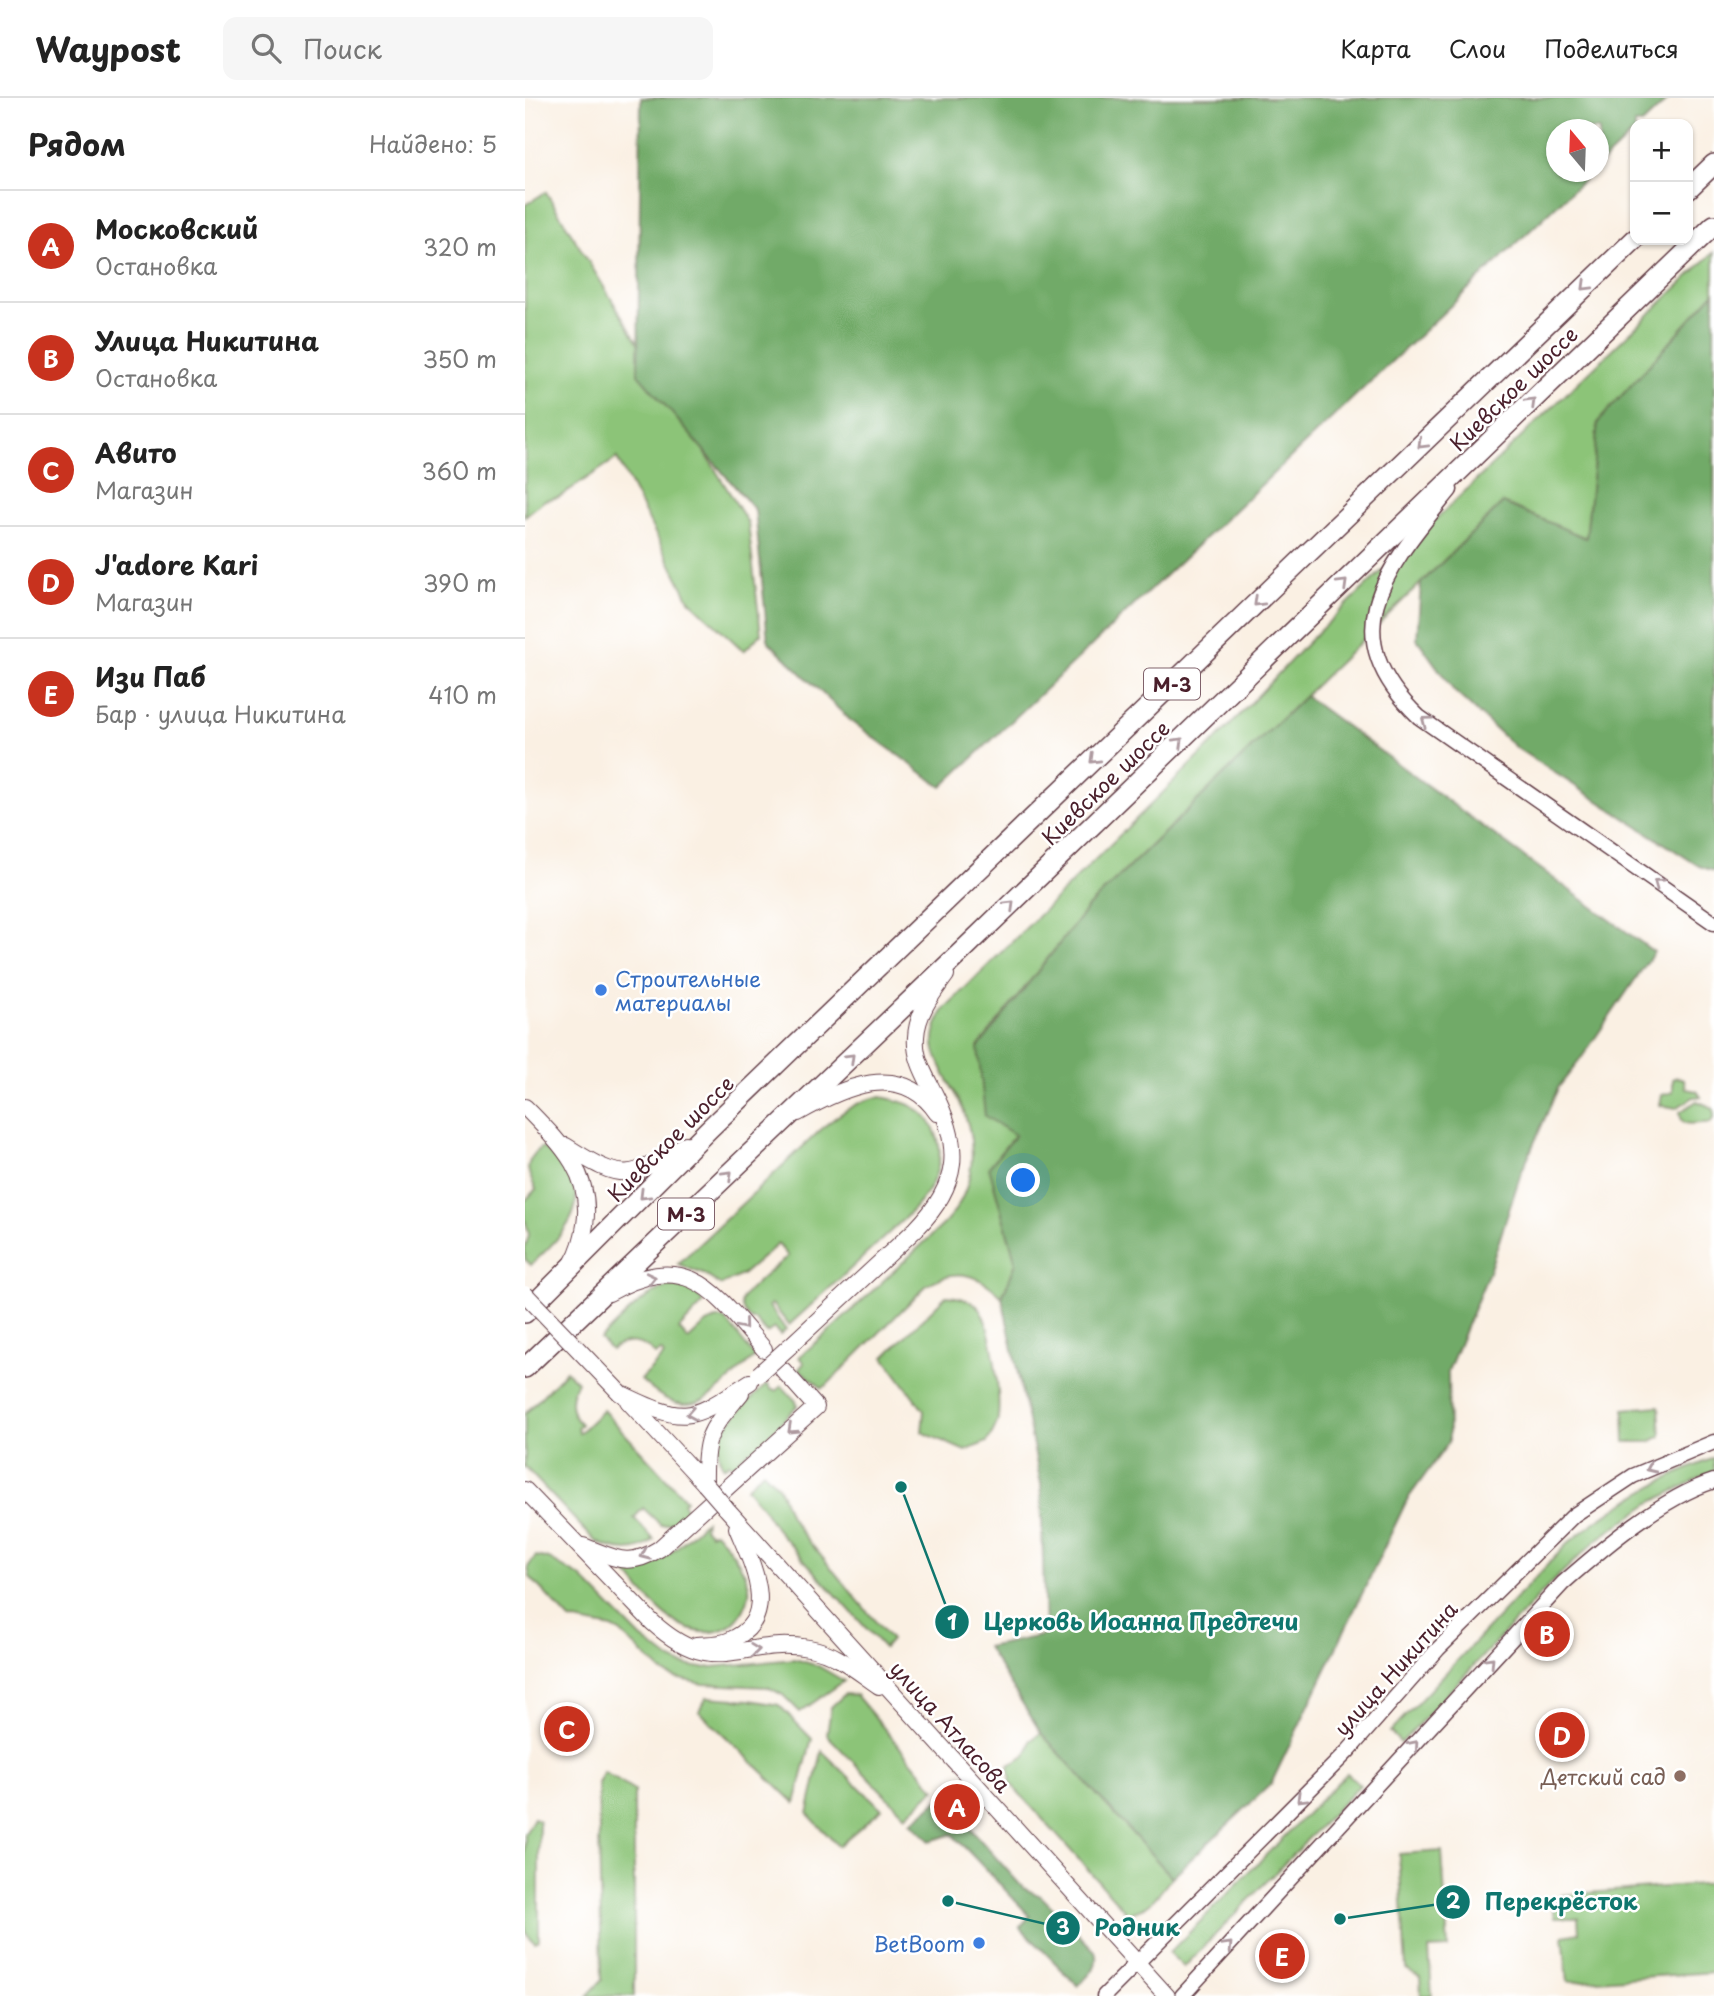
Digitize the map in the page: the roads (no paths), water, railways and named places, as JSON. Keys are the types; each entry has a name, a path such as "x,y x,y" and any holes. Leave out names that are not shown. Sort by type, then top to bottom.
{"highway":[{"path":"1693,184 1714,164"},
{"name":"Киевское шоссе","path":"527,1370 1714,225"},
{"name":"Киевское шоссе","path":"525,1313 709,1129 1630,244"}],"main road":[{"path":"705,1484 704,1451 707,1439 719,1420 755,1378 927,1217 944,1194 951,1175 953,1147 945,1115 918,1060 915,1035 931,996 961,953"},
{"path":"783,1122 847,1089 886,1082 911,1090 933,1106 953,1147"},
{"path":"525,1107 559,1142 578,1172 587,1199 581,1246 564,1276"},
{"path":"559,1142 602,1168 636,1172 650,1167 709,1129"},
{"path":"590,1307 610,1292 630,1283 663,1275 683,1275 710,1289 764,1349"},
{"name":"улица Атласова","path":"525,1294 705,1484 1167,1996"},
{"path":"577,1544 625,1561 659,1549 816,1407 783,1370"},
{"path":"621,1393 664,1413 685,1416 706,1410 755,1378"},
{"path":"525,1490 652,1622 671,1638 688,1647 713,1654 786,1646 817,1650 833,1656 899,1698"},
{"path":"688,1647 722,1643 736,1637 750,1623 757,1610 759,1581 727,1510"}],"street":[{"path":"1482,450 1387,575 1373,622 1373,647 1381,667 1407,705 1419,717 1714,923"},
{"name":"улица Никитина","path":"1104,1996 1349,1750 1438,1648 1574,1515 1633,1476 1714,1442"},
{"path":"1182,1996 1563,1583 1604,1547 1654,1511 1714,1481"}],"place":[{"name":"Строительные материалы","path":"601,990"},
{"name":"Церковь Иоанна Предтечи","path":"901,1487"},
{"name":"Улица Никитина","path":"1547,1634"},
{"name":"Авито","path":"567,1729"},
{"name":"J'adore Kari","path":"1562,1735"},
{"name":"Детский сад","path":"1680,1776"},
{"name":"Московский","path":"957,1807"},
{"name":"Родник","path":"948,1901"},
{"name":"Перекрёсток","path":"1340,1919"},
{"name":"BetBoom","path":"979,1943"},
{"name":"Изи Паб","path":"1282,1956"}]}
